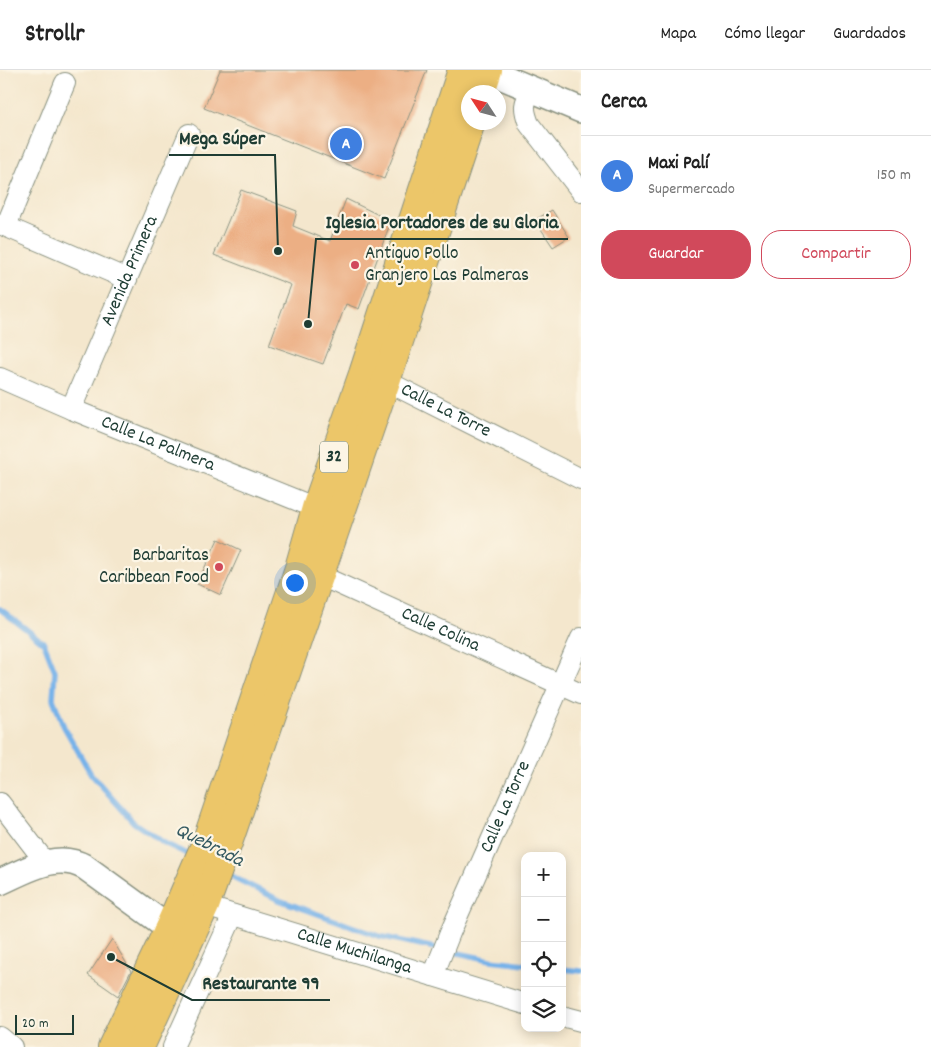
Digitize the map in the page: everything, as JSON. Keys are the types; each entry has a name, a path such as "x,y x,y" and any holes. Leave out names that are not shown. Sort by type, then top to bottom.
{"highway":[{"name":"32","path":"309,571 316,508 374,378 462,70"},
{"path":"483,85 487,70"},
{"name":"32","path":"140,1047 217,842 374,378 468,130"},
{"name":"32","path":"112,1047 169,928 198,892"}],"street":[{"path":"487,70 581,110"},
{"path":"65,83 3,225 127,279"},
{"path":"532,89 526,99 524,112 529,124 581,191"},
{"name":"Avenida Primera","path":"71,409 189,134"},
{"name":"Calle La Palmera","path":"0,378 71,409 316,508"},
{"name":"Calle La Torre","path":"374,378 581,479"},
{"name":"Calle Colina","path":"309,571 581,694"},
{"name":"Calle La Torre","path":"436,970 450,934 581,638"},
{"path":"0,803 46,862"},
{"path":"0,882 46,862 64,860 80,864 169,928"},
{"name":"Calle Muchilanga","path":"198,892 233,915 436,970 521,1002"},
{"path":"173,1047 233,915"},
{"path":"566,1017 581,1022"},
{"path":"0,1037 12,1047"}],"building":[{"path":"220,70 427,70 384,179 204,108"},
{"path":"241,190 297,211 293,226 330,241 346,199 391,221 359,309 346,304 323,364 269,345 291,285 214,255"},
{"path":"552,210 569,237 553,247 535,220"},
{"name":"Barbaritas Caribbean Food","path":"218,539 241,550 221,595 197,584"},
{"path":"112,939 131,971 118,996 88,975"}],"waterway":[{"name":"Quebrada","path":"0,609 44,643 55,671 53,699 64,727 91,774 134,823 166,844 192,856"},
{"name":"Quebrada","path":"225,873 279,900 379,936 491,960 521,964"},
{"name":"Quebrada","path":"566,969 581,971"}],"place":[{"name":"Maxi Palí","path":"346,144"},
{"name":"Mega Súper","path":"278,251"},
{"name":"Antiguo Pollo Granjero Las Palmeras","path":"355,265"},
{"name":"Iglesia Portadores de su Gloria","path":"308,324"},
{"name":"Barbaritas Caribbean Food","path":"219,567"},
{"name":"Restaurante 99","path":"111,957"}]}
